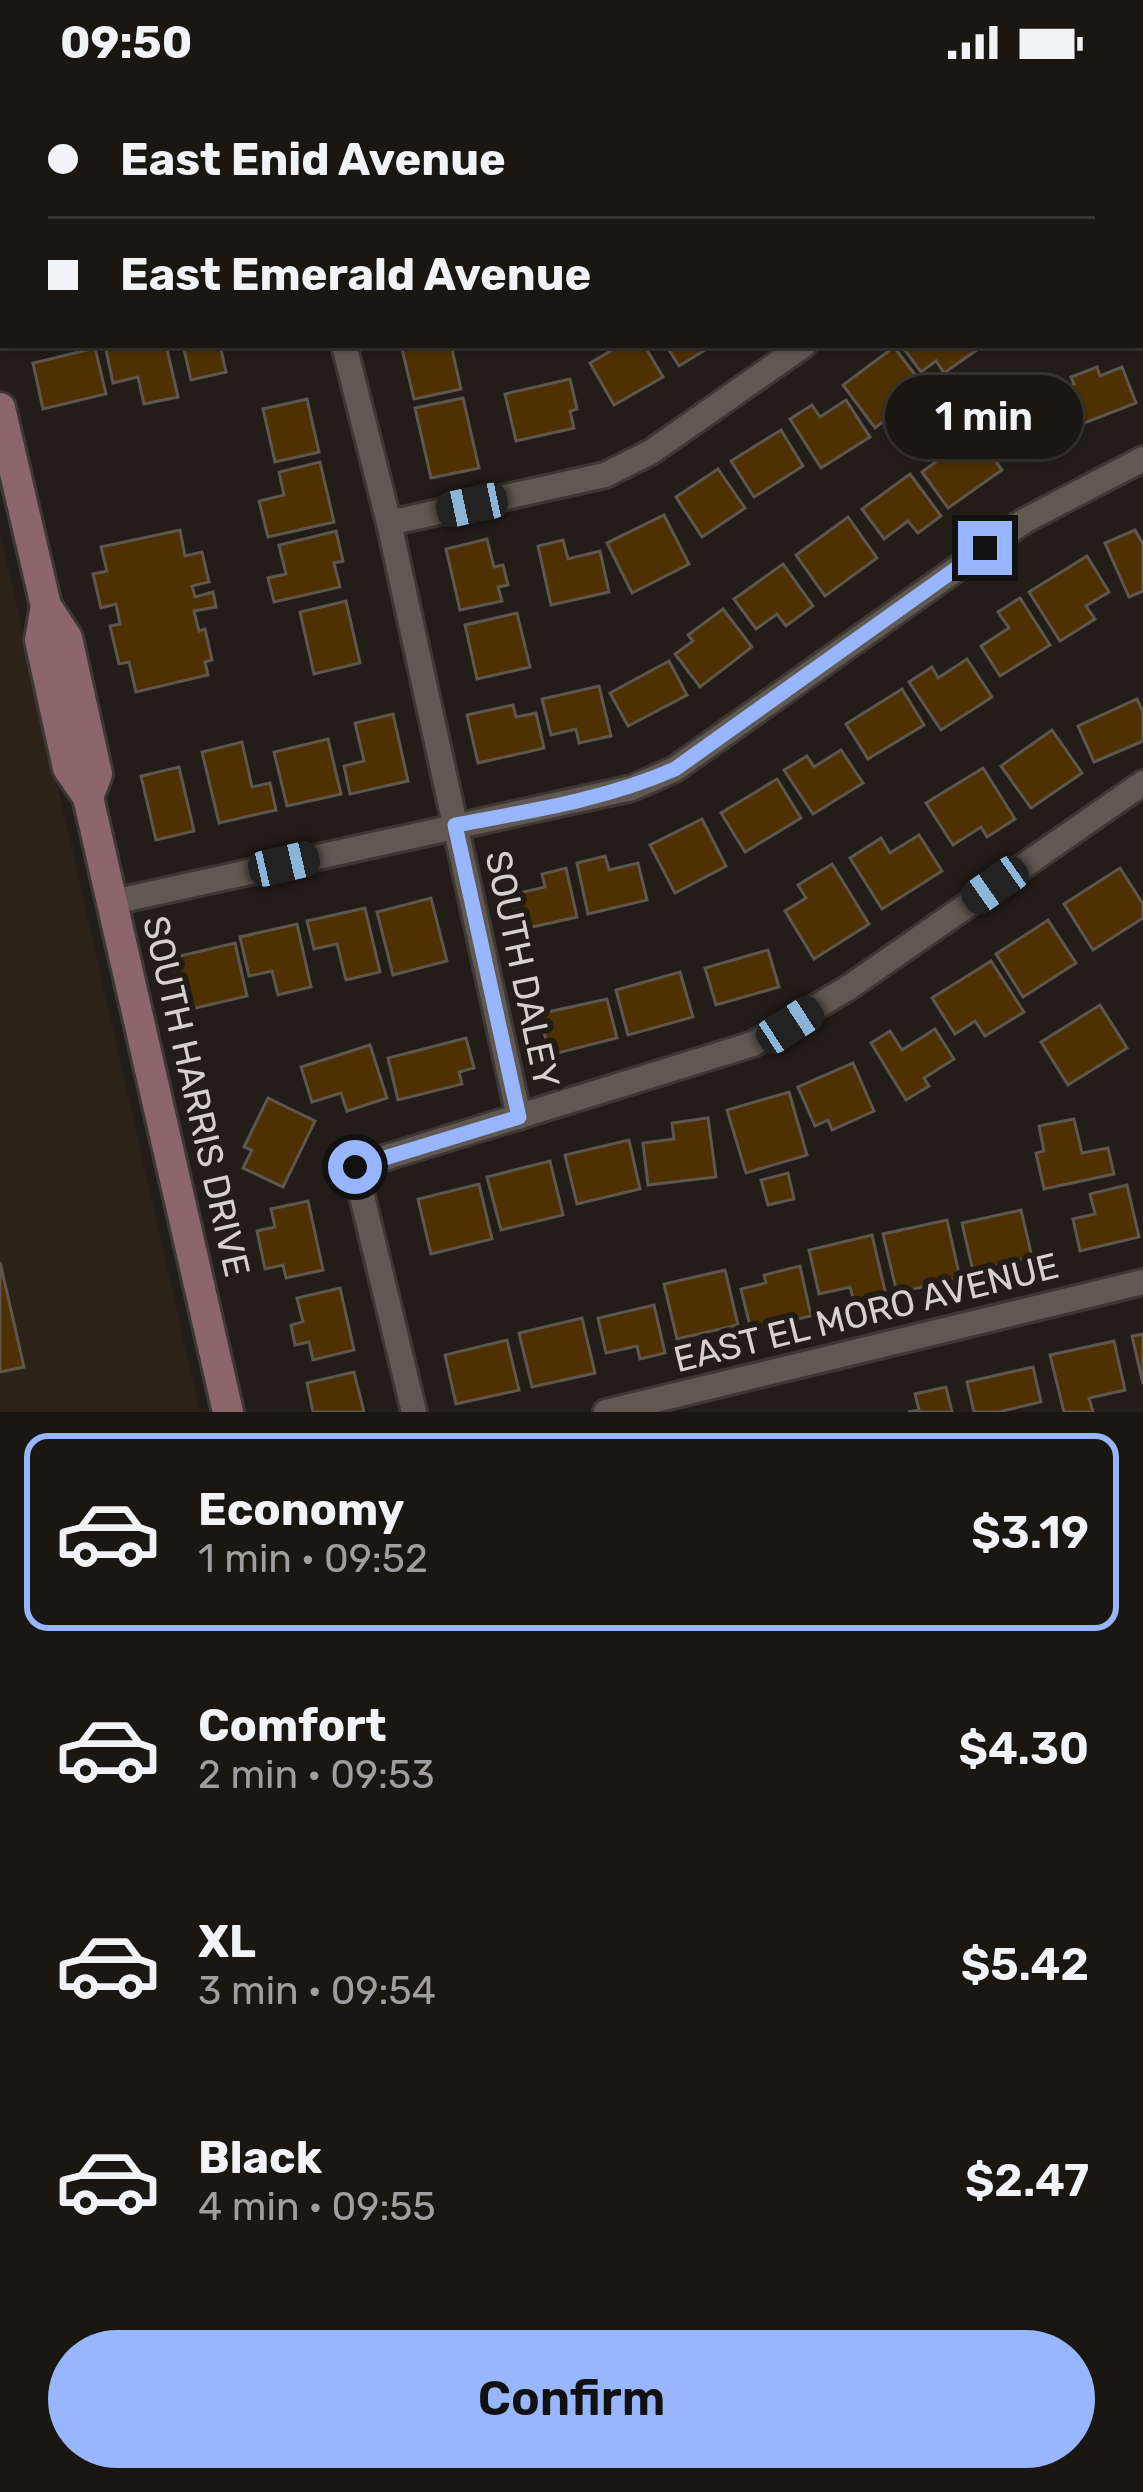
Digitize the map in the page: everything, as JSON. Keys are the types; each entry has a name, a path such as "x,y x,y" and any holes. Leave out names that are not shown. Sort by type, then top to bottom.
{"street":[{"name":"SOUTH DALEY","path":"345,348 389,523 519,1117"},
{"path":"389,523 605,476 651,452 800,348"},
{"name":"SOUTH HARRIS DRIVE","path":"0,408 46,606 68,638 98,774 88,797 228,1412"},
{"path":"113,902 632,788 675,769 1024,521 1143,458"},
{"path":"414,1412 355,1167 753,1045 790,1025 1143,783"},
{"name":"EAST EL MORO AVENUE","path":"605,1412 1143,1282"}],"shaded area":[{"path":"0,532 200,1412 0,1412"}],"building":[{"path":"95,348 106,394 43,409 33,363"},
{"path":"106,348 167,348 178,397 144,404 138,377 113,383"},
{"path":"184,348 221,348 226,372 191,380"},
{"path":"402,348 452,348 461,389 414,399"},
{"path":"616,348 646,348 663,377 614,405 590,363"},
{"path":"668,348 708,348 679,366"},
{"path":"893,348 916,376 899,390 909,402 875,428 843,385"},
{"path":"903,348 980,348 944,373 936,361 921,372"},
{"path":"1097,367 1100,376 1122,367 1136,403 1074,427 1059,390 1074,384 1071,377"},
{"path":"570,379 577,409 570,411 574,428 516,441 505,394"},
{"path":"1042,388 1068,437 1038,452 1031,439 1008,451 989,416"},
{"path":"463,398 479,468 431,478 415,408"},
{"path":"307,399 319,452 275,462 263,409"},
{"path":"846,400 870,437 821,468 790,419 812,405 820,417"},
{"path":"781,430 803,466 754,497 731,461"},
{"path":"975,433 1002,470 948,508 922,472"},
{"path":"320,462 334,522 268,537 259,501 284,495 279,472"},
{"path":"718,469 745,508 702,537 676,497"},
{"path":"910,474 941,516 918,533 908,521 884,539 862,509"},
{"path":"664,515 689,564 632,593 607,543"},
{"path":"848,517 877,558 825,596 796,555"},
{"path":"180,530 185,556 202,552 209,582 192,586 195,597 213,592 216,607 194,611 199,631 205,629 212,660 205,662 208,675 136,692 129,662 119,664 110,626 120,624 116,604 101,608 93,574 107,571 101,547"},
{"path":"1135,530 1143,544 1143,591 1129,597 1105,543"},
{"path":"336,531 343,561 334,563 340,587 274,602 268,578 286,574 279,545"},
{"path":"487,539 494,567 503,565 508,585 498,587 502,601 460,610 446,549"},
{"path":"563,540 568,559 600,551 609,592 551,605 538,546"},
{"path":"1087,556 1109,592 1086,606 1095,619 1060,641 1029,592"},
{"path":"783,564 813,606 786,626 777,614 756,629 734,599"},
{"path":"1020,598 1050,645 1000,676 981,646 1009,628 998,612"},
{"path":"346,601 360,663 314,674 300,612"},
{"path":"723,609 752,647 700,687 675,654 693,641 688,635"},
{"path":"517,613 530,667 477,679 465,625"},
{"path":"967,659 992,697 941,730 909,682 932,667 938,678"},
{"path":"669,661 687,695 628,726 610,693"},
{"path":"599,686 611,736 579,743 576,729 551,735 542,699"},
{"path":"902,689 924,725 868,759 846,724"},
{"path":"1137,699 1143,712 1143,741 1094,762 1078,726"},
{"path":"513,705 516,717 536,713 544,748 478,763 467,715"},
{"path":"393,714 408,781 350,794 344,766 364,761 355,723"},
{"path":"1052,730 1082,773 1031,808 1001,766"},
{"path":"328,739 341,794 287,806 274,752"},
{"path":"242,742 252,787 270,783 276,810 219,823 202,752"},
{"path":"841,750 863,783 813,814 784,770 807,756 814,767"},
{"path":"179,767 194,831 156,840 141,776"},
{"path":"983,768 1015,819 987,837 981,827 953,845 926,803"},
{"path":"777,779 801,818 745,852 721,813"},
{"path":"702,819 726,866 675,893 650,845"},
{"path":"919,835 942,871 882,909 850,858 881,838 890,853"},
{"path":"605,856 609,870 638,863 647,900 588,914 577,863"},
{"path":"832,864 869,924 814,959 785,911 806,898 798,885"},
{"path":"566,868 577,917 519,930 511,895 545,887 542,874"},
{"path":"1120,868 1143,904 1143,918 1093,950 1064,904"},
{"path":"431,898 447,961 393,975 377,912"},
{"path":"365,908 380,972 346,980 337,944 314,949 307,921"},
{"path":"1048,920 1076,963 1023,997 996,954"},
{"path":"297,924 311,987 278,995 272,971 249,976 240,937"},
{"path":"235,943 247,996 183,1011 171,958"},
{"path":"768,950 779,987 716,1005 705,968"},
{"path":"991,961 1024,1012 985,1036 975,1021 955,1034 932,998"},
{"path":"680,972 693,1017 628,1035 616,990"},
{"path":"607,999 617,1038 550,1055 539,1014"},
{"path":"1100,1005 1127,1048 1068,1085 1041,1042"},
{"path":"935,1029 954,1059 924,1078 929,1086 906,1100 871,1043 890,1031 902,1050"},
{"path":"466,1038 474,1068 459,1072 462,1084 398,1100 388,1058"},
{"path":"370,1045 387,1098 347,1111 341,1093 312,1102 301,1067"},
{"path":"853,1063 874,1111 832,1130 828,1120 815,1126 798,1087"},
{"path":"789,1092 807,1155 746,1173 727,1110"},
{"path":"268,1098 315,1121 283,1187 243,1168 252,1150 244,1147"},
{"path":"708,1118 716,1177 648,1185 643,1143 674,1139 672,1123"},
{"path":"1074,1119 1082,1153 1108,1148 1114,1174 1044,1189 1036,1153 1044,1151 1039,1126"},
{"path":"629,1140 640,1189 577,1204 565,1155"},
{"path":"550,1161 563,1215 501,1230 487,1177"},
{"path":"788,1173 794,1199 768,1205 761,1180"},
{"path":"479,1184 492,1239 431,1254 418,1199"},
{"path":"1127,1185 1139,1237 1080,1251 1073,1219 1095,1214 1090,1194"},
{"path":"308,1201 323,1270 286,1278 283,1265 265,1269 257,1231 275,1227 271,1209"},
{"path":"1021,1210 1032,1257 973,1271 962,1223"},
{"path":"947,1220 960,1278 897,1293 883,1234"},
{"path":"872,1235 886,1295 854,1302 850,1287 819,1294 809,1250"},
{"path":"0,1262 24,1367 0,1372"},
{"path":"800,1266 811,1316 751,1330 741,1289 766,1283 764,1275"},
{"path":"725,1270 738,1325 677,1339 664,1284"},
{"path":"340,1288 354,1350 313,1360 309,1342 295,1345 291,1325 303,1322 297,1298"},
{"path":"654,1305 665,1353 640,1359 637,1346 606,1353 598,1318"},
{"path":"582,1318 595,1373 532,1387 519,1333"},
{"path":"1143,1334 1143,1384 1132,1336"},
{"path":"507,1340 519,1390 456,1404 445,1355"},
{"path":"1114,1341 1125,1390 1089,1398 1093,1412 1064,1412 1050,1355"},
{"path":"1033,1367 1041,1402 974,1412 967,1382"},
{"path":"354,1372 364,1412 313,1412 307,1383"},
{"path":"946,1387 952,1412 908,1412 919,1410 915,1394"}],"route":[{"path":"355,1167 519,1117 455,825 581,802 632,788 675,769 985,548"}]}
